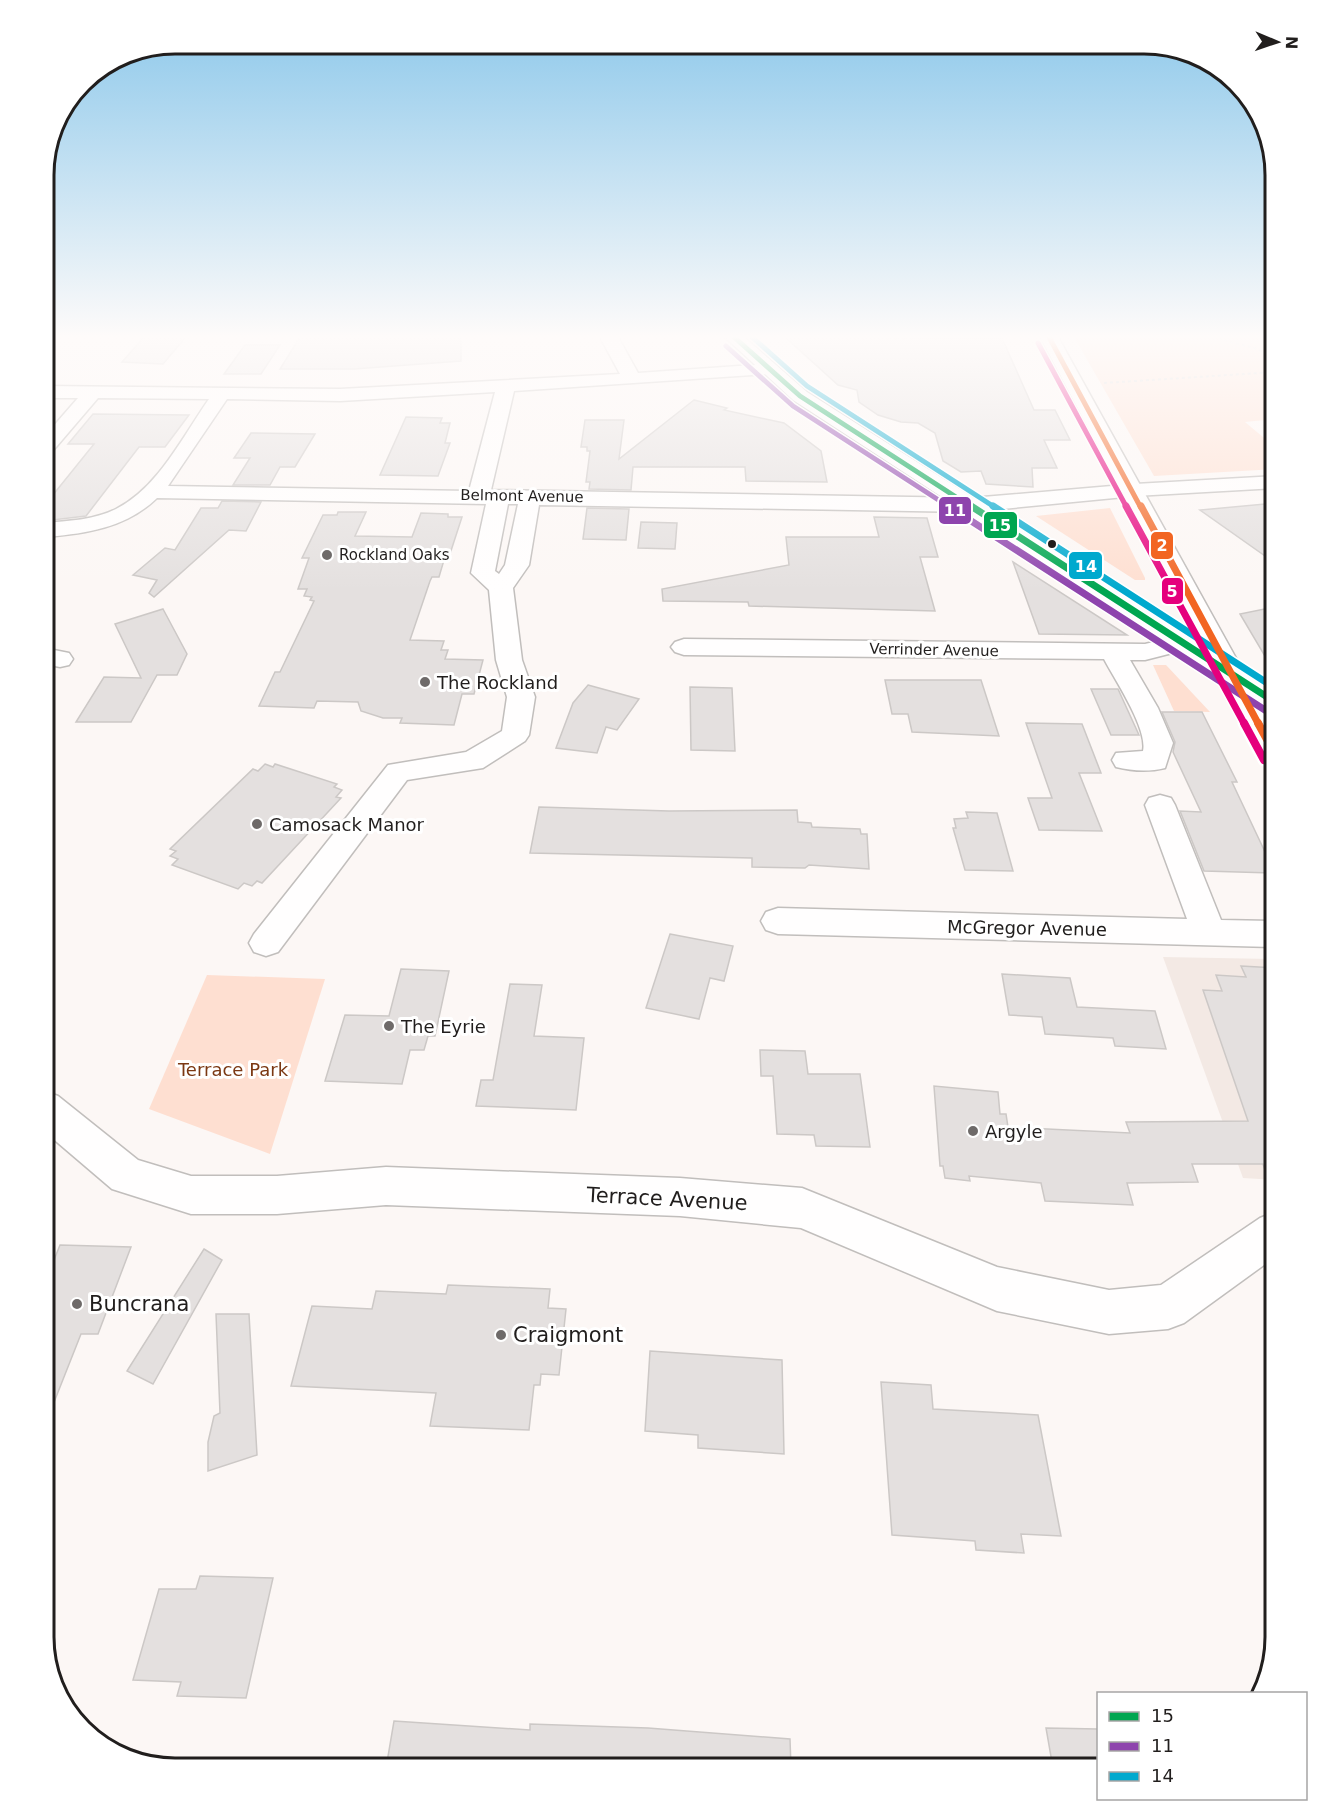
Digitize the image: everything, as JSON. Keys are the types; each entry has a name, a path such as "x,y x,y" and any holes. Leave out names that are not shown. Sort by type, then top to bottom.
{"street":[{"path":"54,437 68,422"},
{"path":"54,529 85,527 127,513 153,492 202,422"},
{"path":"500,422 488,495 497,513 483,573 501,588"},
{"path":"838,422 1265,696"},
{"path":"1095,422 1135,490 1265,735"},
{"name":"Belmont Avenue","path":"891,501 920,489 925,482 919,473"},
{"name":"Belmont Avenue","path":"153,492 891,501 971,505 1135,490 1265,483"},
{"path":"266,944 398,772 473,761 515,735 521,697 509,660 501,588 517,565 530,496"},
{"name":"Verrinder Avenue","path":"684,647 1145,652 1183,643"},
{"path":"1113,652 1144,708 1159,742 1155,760 1126,760"},
{"path":"1160,805 1209,933"},
{"name":"McGregor Avenue","path":"778,921 1265,934"},
{"name":"Terrace Avenue","path":"54,1116 126,1176 191,1195 278,1195 386,1186 680,1197 802,1208 998,1289 1109,1311 1168,1307 1265,1239"}],"shaded area":[{"path":"1163,957 1265,959 1265,1179 1243,1178"}],"green space":[{"path":"1123,422 1249,422 1245,422 1265,439 1265,470 1154,476"},
{"path":"1110,508 1145,580 1135,580 1036,516"},
{"path":"1153,665 1166,665 1210,712 1174,711"},
{"name":"Terrace Park","path":"207,975 325,979 270,1154 149,1109"}],"building":[{"path":"87,422 184,422 165,447 139,447 86,516 54,520 54,494 94,444 68,444"},
{"path":"404,422 450,423 445,443 450,443 438,476 380,475"},
{"path":"585,422 624,422 619,459 667,422 777,422 784,423 821,451 827,482 746,481 745,467 633,467 631,490 589,489 590,482 586,482 590,451 587,451 587,447 581,447"},
{"path":"901,422 1061,422 1070,440 1044,440 1057,468 1032,468 1033,487 986,484 981,471 961,472 943,461 935,433 918,423"},
{"path":"251,433 315,434 295,467 280,467 270,485 233,485 250,458 234,458"},
{"path":"222,501 261,502 246,531 229,530 154,597 149,593 157,580 133,575 165,548 175,550 201,508 218,508"},
{"path":"1265,504 1265,556 1200,510"},
{"path":"587,508 629,509 626,540 583,539"},
{"path":"338,512 366,512 355,536 412,537 421,513 462,517 448,560 444,560 439,577 432,577 430,581 410,640 444,641 441,650 448,650 445,659 483,660 474,694 462,694 454,725 400,723 402,718 383,718 361,711 358,702 317,701 314,708 259,706 275,672 280,672 314,601 310,600 312,597 304,596 307,589 298,589 309,558 302,558 323,515 337,515"},
{"path":"874,517 927,518 938,557 920,557 935,611 749,606 748,602 663,601 662,589 789,565 786,537 879,537"},
{"path":"641,522 677,523 675,549 638,548"},
{"path":"1013,562 1127,635 1039,634"},
{"path":"163,609 187,654 177,675 157,675 131,722 76,722 104,677 141,678 115,624"},
{"path":"1265,609 1265,656 1240,614"},
{"path":"885,680 981,680 999,736 912,732 908,714 892,714"},
{"path":"588,685 639,699 617,730 606,727 597,753 556,748 573,703"},
{"path":"690,687 732,688 735,751 691,750"},
{"path":"1091,689 1118,689 1139,735 1111,735"},
{"path":"1162,712 1202,712 1237,782 1232,782 1265,852 1265,873 1204,871 1180,811 1201,812 1173,752 1175,742"},
{"path":"1026,723 1082,724 1101,773 1079,773 1102,831 1039,830 1028,798 1052,798"},
{"name":"Camosack Manor","path":"265,764 273,767 275,764 337,784 334,787 342,790 336,797 341,798 262,883 257,881 252,886 244,883 238,889 172,865 178,859 170,856 176,851 170,849 253,769 258,771"},
{"path":"539,807 669,811 797,810 798,822 811,823 812,827 860,829 861,834 867,834 869,869 809,865 805,868 752,867 752,858 530,853"},
{"path":"966,812 997,813 1013,871 965,870 953,828 956,828 954,819 968,818"},
{"path":"670,934 733,946 724,981 710,978 699,1019 646,1008"},
{"path":"1241,966 1265,967 1265,1170 1263,1164 1192,1164 1198,1182 1127,1183 1133,1205 1045,1201 1041,1183 969,1176 970,1181 945,1178 943,1166 940,1166 934,1086 998,1092 1000,1114 1006,1114 1008,1127 1130,1133 1126,1122 1248,1121 1203,990 1222,991 1216,975 1246,977"},
{"name":"The Eyrie","path":"401,969 449,971 435,1036 428,1036 424,1050 410,1050 402,1084 325,1081 345,1015 389,1016"},
{"path":"1002,974 1070,978 1077,1007 1155,1011 1166,1049 1115,1046 1113,1038 1045,1034 1042,1017 1009,1015"},
{"path":"510,984 542,985 534,1036 584,1038 576,1110 476,1106 481,1080 493,1080"},
{"path":"760,1050 805,1051 808,1074 860,1074 870,1147 816,1146 814,1135 777,1134 773,1076 761,1076"},
{"name":"Buncrana","path":"60,1245 131,1247 98,1334 81,1334 54,1402 54,1260"},
{"path":"204,1249 222,1260 153,1384 127,1371"},
{"path":"448,1285 550,1289 548,1308 566,1309 559,1375 541,1374 540,1385 534,1385 529,1430 430,1426 436,1393 291,1386 312,1306 372,1309 376,1291 446,1294"},
{"path":"216,1314 249,1314 257,1455 208,1471 208,1442 214,1416 220,1413"},
{"path":"650,1351 782,1360 784,1454 698,1448 698,1435 645,1431"},
{"path":"881,1382 931,1385 933,1409 1038,1415 1061,1536 1021,1534 1024,1553 976,1550 975,1541 892,1535"},
{"path":"200,1576 273,1578 246,1698 177,1696 181,1682 133,1680 159,1589 196,1589"},
{"path":"394,1721 530,1730 530,1724 648,1728 790,1739 791,1758 388,1758"},
{"path":"1046,1728 1097,1729 1097,1758 1051,1758"}],"transit line":[{"name":"11","path":"817,422 1265,710"},
{"name":"15","path":"840,422 1265,696"},
{"name":"14","path":"862,422 1265,682"},
{"name":"5","path":"1081,422 1264,760"},
{"name":"2","path":"1095,422 1265,736"}],"place":[{"name":"Rockland Oaks","path":"327,555"},
{"name":"The Rockland","path":"425,682"},
{"name":"Camosack Manor","path":"257,824"},
{"name":"The Eyrie","path":"389,1026"},
{"name":"Argyle","path":"973,1131"},
{"name":"Buncrana","path":"77,1304"},
{"name":"Craigmont","path":"501,1335"}]}
